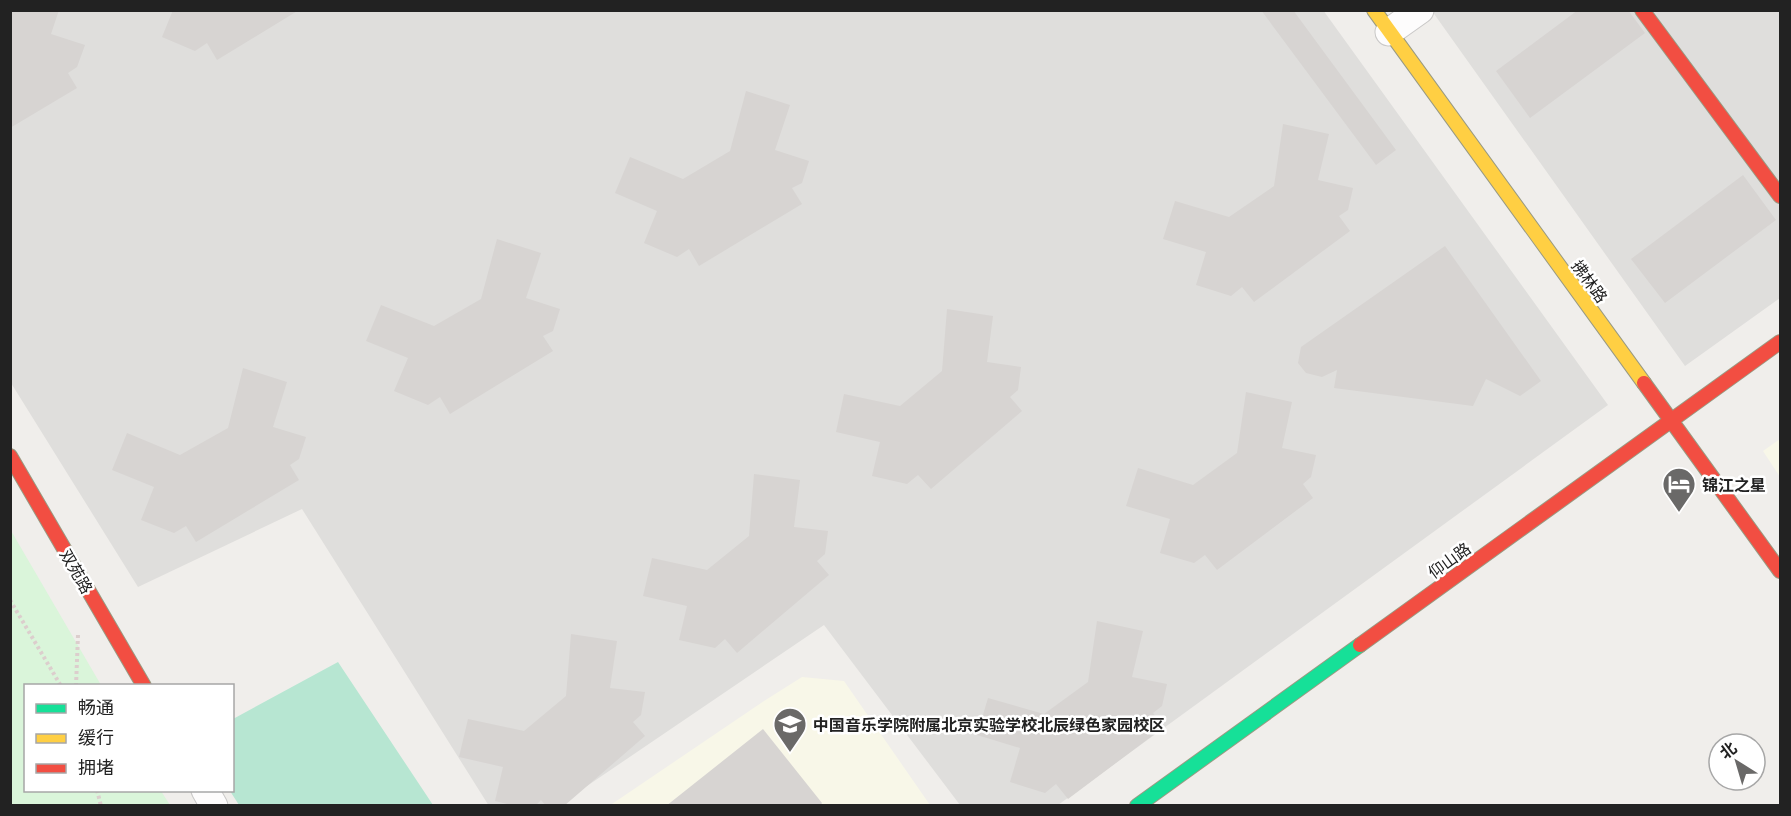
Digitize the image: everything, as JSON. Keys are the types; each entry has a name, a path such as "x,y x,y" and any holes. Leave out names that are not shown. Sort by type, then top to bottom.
{"street":[{"path":"1381,21 1420,10"},
{"path":"1642,10 1780,196"},
{"name":"拂林路","path":"1381,21 1780,571"},
{"name":"仰山路","path":"1137,806 1780,342"},
{"name":"双苑路","path":"10,456 143,684"},
{"path":"207,792 214,806"}],"path":[{"path":"10,600 60,684"}],"shaded area":[{"path":"1323,10 1608,405 1058,805 960,805 824,625 559,805 489,806 302,509 138,587 11,383 11,11"},
{"path":"1432,11 1780,11 1780,298 1685,366"},
{"path":"1780,439 1780,477 1763,451"},
{"name":"中国音乐学院附属北京实验学校北辰绿色家园校区","path":"802,677 844,681 930,805 609,806 764,701"}],"green space":[{"path":"10,529 100,684 24,684 24,792 162,792 170,805 11,805"},
{"path":"338,662 433,805 239,805 231,792 234,792 234,718"}],"building":[{"path":"12,10 59,10 51,34 85,45 77,67 68,73 77,88 10,128 10,18"},
{"path":"173,10 299,10 217,60 207,43 195,51 162,37"},
{"path":"1261,10 1293,10 1396,150 1376,165"},
{"path":"1578,10 1628,10 1645,33 1530,118 1496,71"},
{"path":"746,91 790,105 775,150 809,161 802,183 792,188 802,204 699,266 689,249 677,257 644,243 657,211 615,193 630,157 683,179 730,151"},
{"path":"1283,124 1329,134 1318,180 1353,188 1348,210 1339,216 1350,231 1254,302 1242,287 1231,296 1196,285 1206,252 1163,239 1175,201 1229,217 1274,186"},
{"path":"1743,175 1776,220 1665,303 1631,259"},
{"path":"497,239 541,253 526,298 560,309 553,331 543,336 553,351 450,414 440,397 428,405 394,391 408,358 366,341 381,305 434,326 481,299"},
{"path":"1445,246 1541,381 1520,396 1486,379 1473,406 1334,388 1337,370 1322,377 1306,373 1298,363 1301,347"},
{"path":"947,309 993,316 987,362 1021,367 1018,390 1010,397 1022,411 931,489 918,475 907,484 872,476 880,442 836,432 844,394 900,406 942,371"},
{"path":"243,368 287,382 273,427 306,437 299,459 290,465 299,480 196,542 186,526 174,533 141,520 154,487 112,470 127,433 180,455 228,428"},
{"path":"1246,392 1292,402 1282,448 1316,455 1311,477 1303,484 1313,498 1217,570 1205,555 1194,563 1160,553 1170,519 1126,506 1138,468 1193,485 1237,453"},
{"path":"754,474 800,480 794,527 828,531 825,554 817,561 829,575 737,653 725,639 715,648 679,640 687,606 643,596 652,558 707,570 749,536"},
{"path":"1097,621 1143,631 1132,677 1167,684 1162,706 1153,713 1164,727 1068,799 1056,784 1045,793 1010,782 1020,748 977,735 988,698 1044,714 1088,682"},
{"path":"571,634 617,641 610,688 645,692 641,715 633,722 645,736 564,806 546,806 541,800 535,806 515,806 495,801 503,767 459,757 468,719 524,731 566,696"},
{"path":"763,729 822,803 820,806 666,806"}],"traffic: fast":[{"path":"1137,806 1360,645"}],"traffic: slow":[{"path":"1374,10 1644,383"}],"traffic: jam":[{"path":"1642,10 1780,196"},
{"path":"1360,645 1780,342"},
{"path":"1644,383 1780,571"},
{"path":"10,456 143,684"}],"place":[{"name":"锦江之星","path":"1679,513"},
{"name":"中国音乐学院附属北京实验学校北辰绿色家园校区","path":"790,753"}]}
